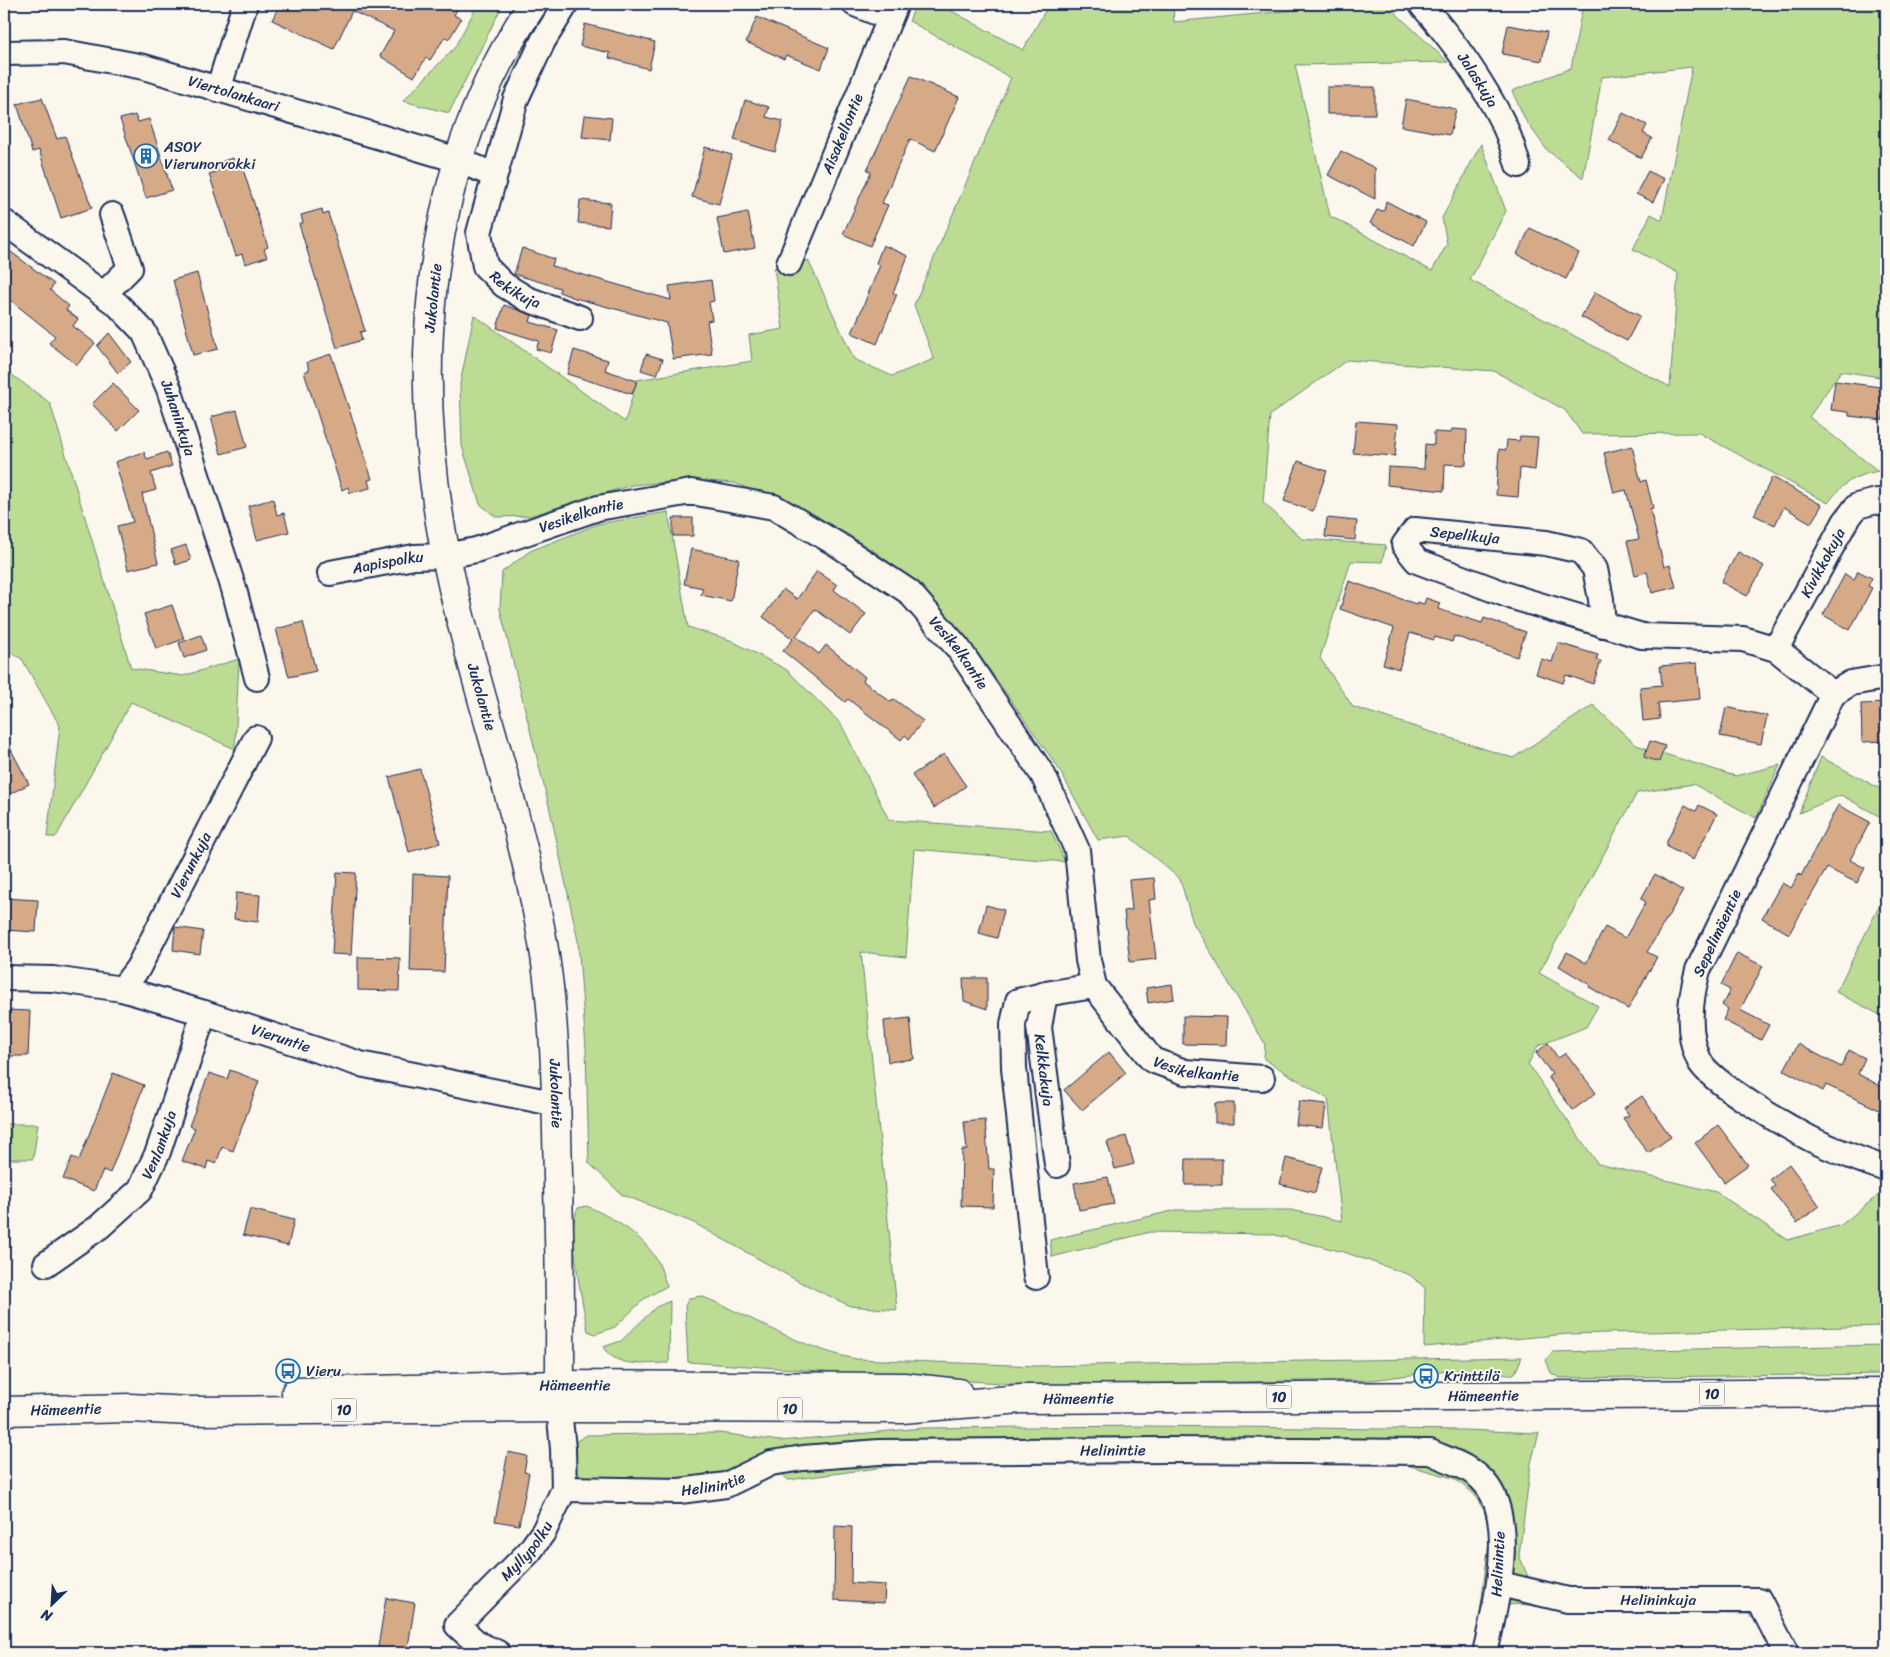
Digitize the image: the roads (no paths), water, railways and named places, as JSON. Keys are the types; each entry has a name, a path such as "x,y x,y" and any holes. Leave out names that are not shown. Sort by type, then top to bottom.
{"main road":[{"name":"Jukolantie","path":"533,4 489,83 458,160 442,223 433,285 426,369 430,455 446,556 507,789 541,931 552,1014 557,1104 562,1342 560,1397"},
{"name":"Hämeentie","path":"4,1410 130,1408 191,1412 560,1397 902,1409 1021,1399 1886,1393"}],"street":[{"path":"218,90 245,4"},
{"name":"Rekikuja","path":"566,4 543,41 516,99 479,233 485,266 504,286 527,299 580,318"},
{"path":"855,4 893,11"},
{"name":"Jalaskuja","path":"1421,4 1449,36 1485,92 1504,126 1518,165"},
{"name":"Aisakellontie","path":"789,263 893,11"},
{"name":"Viertolankaari","path":"4,53 73,54 144,67 458,160"},
{"path":"458,160 494,175"},
{"path":"104,294 130,268 112,215"},
{"name":"Juhaninkuja","path":"4,222 104,294 118,305 144,332 169,389 234,590 257,678"},
{"name":"Vesikelkantie","path":"446,556 476,550 598,508 691,492 774,507 840,546 909,592 958,648 1043,775 1077,850 1088,960 1094,986 1152,1060 1185,1072 1262,1078"},
{"name":"Kivikkokuja","path":"1776,648 1845,522 1857,506 1877,501 1886,504"},
{"name":"Sepelikuja","path":"1603,625 1601,599 1595,569 1581,551 1546,543 1415,530 1404,545 1417,561 1513,597 1603,625 1642,636 1743,639 1776,648 1834,694"},
{"name":"Aapispolku","path":"330,573 414,557 446,556"},
{"path":"1834,694 1851,683 1886,677"},
{"name":"Sepelimäentie","path":"1834,694 1698,970 1690,1007 1693,1040 1700,1062 1738,1095 1811,1139 1886,1169"},
{"name":"Vierunkuja","path":"122,989 138,968 256,738"},
{"name":"Vieruntie","path":"4,978 53,979 122,989 204,1013 360,1064 557,1104"},
{"path":"1036,1278 1014,1068 1013,1024 1018,1001 1094,986"},
{"name":"Kelkkakuja","path":"1044,995 1039,1028 1057,1165"},
{"name":"Venlankuja","path":"46,1264 99,1227 140,1190 158,1152 204,1013"},
{"name":"Myllypolku","path":"498,1653 478,1644 457,1625 529,1552 544,1531 564,1489 560,1397"},
{"name":"Helinintie","path":"564,1489 680,1491 726,1485 772,1463 803,1458 880,1452 1166,1450 1430,1452 1459,1465 1484,1481 1499,1507 1500,1584 1485,1653"},
{"name":"Helininkuja","path":"1500,1584 1568,1600 1759,1600 1786,1653"}],"place":[{"name":"ASOY Vierunorvokki","path":"146,156"},
{"name":"Vieru","path":"288,1371"},
{"name":"Krinttilä","path":"1426,1376"}]}
